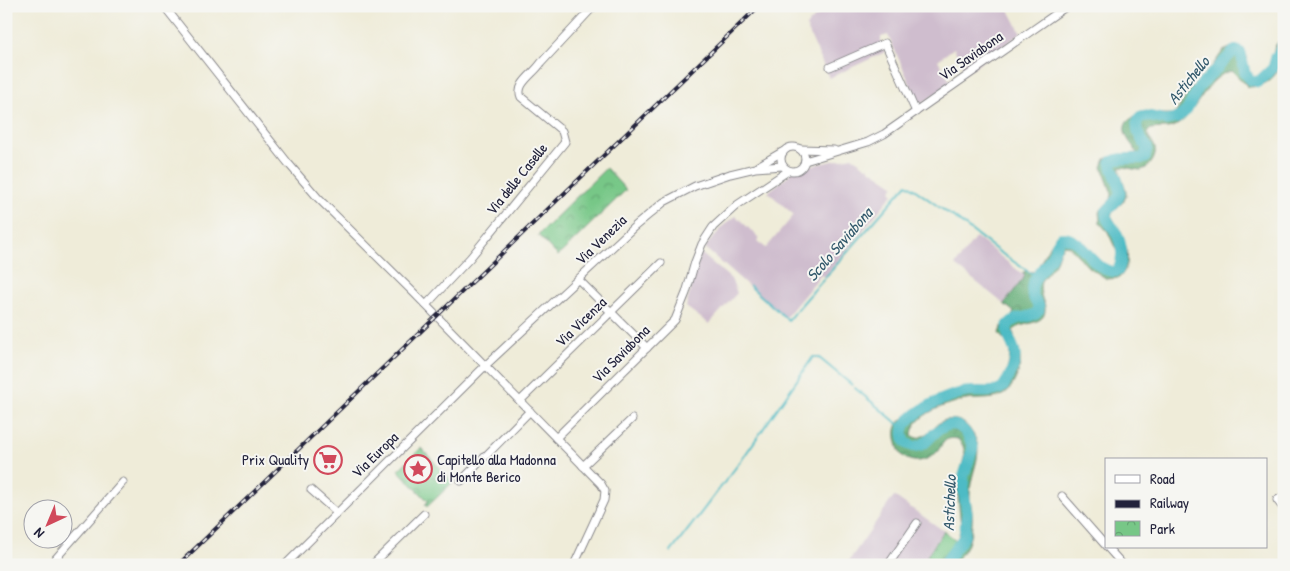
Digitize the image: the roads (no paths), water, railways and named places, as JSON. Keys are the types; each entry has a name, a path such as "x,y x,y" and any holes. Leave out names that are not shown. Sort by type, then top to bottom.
{"street":[{"path":"164,6 302,180 344,226 426,305 601,484 605,491 604,500 574,565"},
{"name":"Via delle Caselle","path":"426,305 470,258 565,142 562,131 521,97 519,89 521,84 535,72 541,63 594,6"},
{"name":"Via Saviabona","path":"556,438 675,320 702,244 713,227 737,205 785,168 796,171 805,162 868,142 884,134 1068,6"},
{"path":"1084,6 1093,6"},
{"path":"830,67 885,43 916,112"},
{"path":"785,168 780,159 782,152 784,149 792,146 800,149 839,150"},
{"path":"800,149 805,156 805,162"},
{"name":"Via Venezia","path":"755,168 782,152"},
{"name":"Via Venezia","path":"486,366 634,227 664,202 694,186 730,174 755,168 785,168"},
{"name":"Via Vicenza","path":"520,400 661,263"},
{"path":"579,280 647,348"},
{"name":"Via Europa","path":"286,564 486,366"},
{"path":"461,481 530,411"},
{"path":"583,466 632,419"},
{"path":"50,565 123,482"},
{"path":"311,490 337,513"},
{"path":"1062,496 1105,545"},
{"path":"1284,496 1277,500 1284,509"},
{"path":"372,565 424,514"},
{"path":"888,565 917,523"},
{"path":"1108,548 1123,565"}],"waterway":[{"name":"Astichello","path":"943,565 964,537 967,513 963,487 964,475 973,448 968,435 964,430 955,425 943,427 923,444 911,446 904,439 905,425 916,414 950,396 966,392 989,392 1003,387 1011,374 1015,359 1014,349 1008,334 1008,325 1016,319 1032,315 1039,310 1039,306 1034,299 1032,287 1037,276 1051,257 1060,238 1068,238 1076,242 1095,262 1109,271 1118,271 1121,260 1120,244 1117,234 1106,217 1106,212 1117,200 1120,191 1111,162 1123,159 1145,158 1147,147 1139,135 1137,121 1141,117 1147,116 1166,120 1178,118 1187,110 1199,87 1235,50 1241,53 1245,73 1251,80 1258,82 1273,68 1276,57 1284,44"},
{"name":"Scolo Saviabona","path":"750,286 788,320 907,184 949,214"},
{"name":"Scolo Saviabona","path":"951,215 998,251 1036,275"},
{"path":"671,552 743,458 813,357 818,357 852,385"},
{"path":"855,388 904,429"}],"railway":[{"path":"178,565 759,6"}],"place":[{"name":"Prix Quality","path":"328,460"},
{"name":"Capitello alla Madonna di Monte Berico","path":"418,469"}]}
